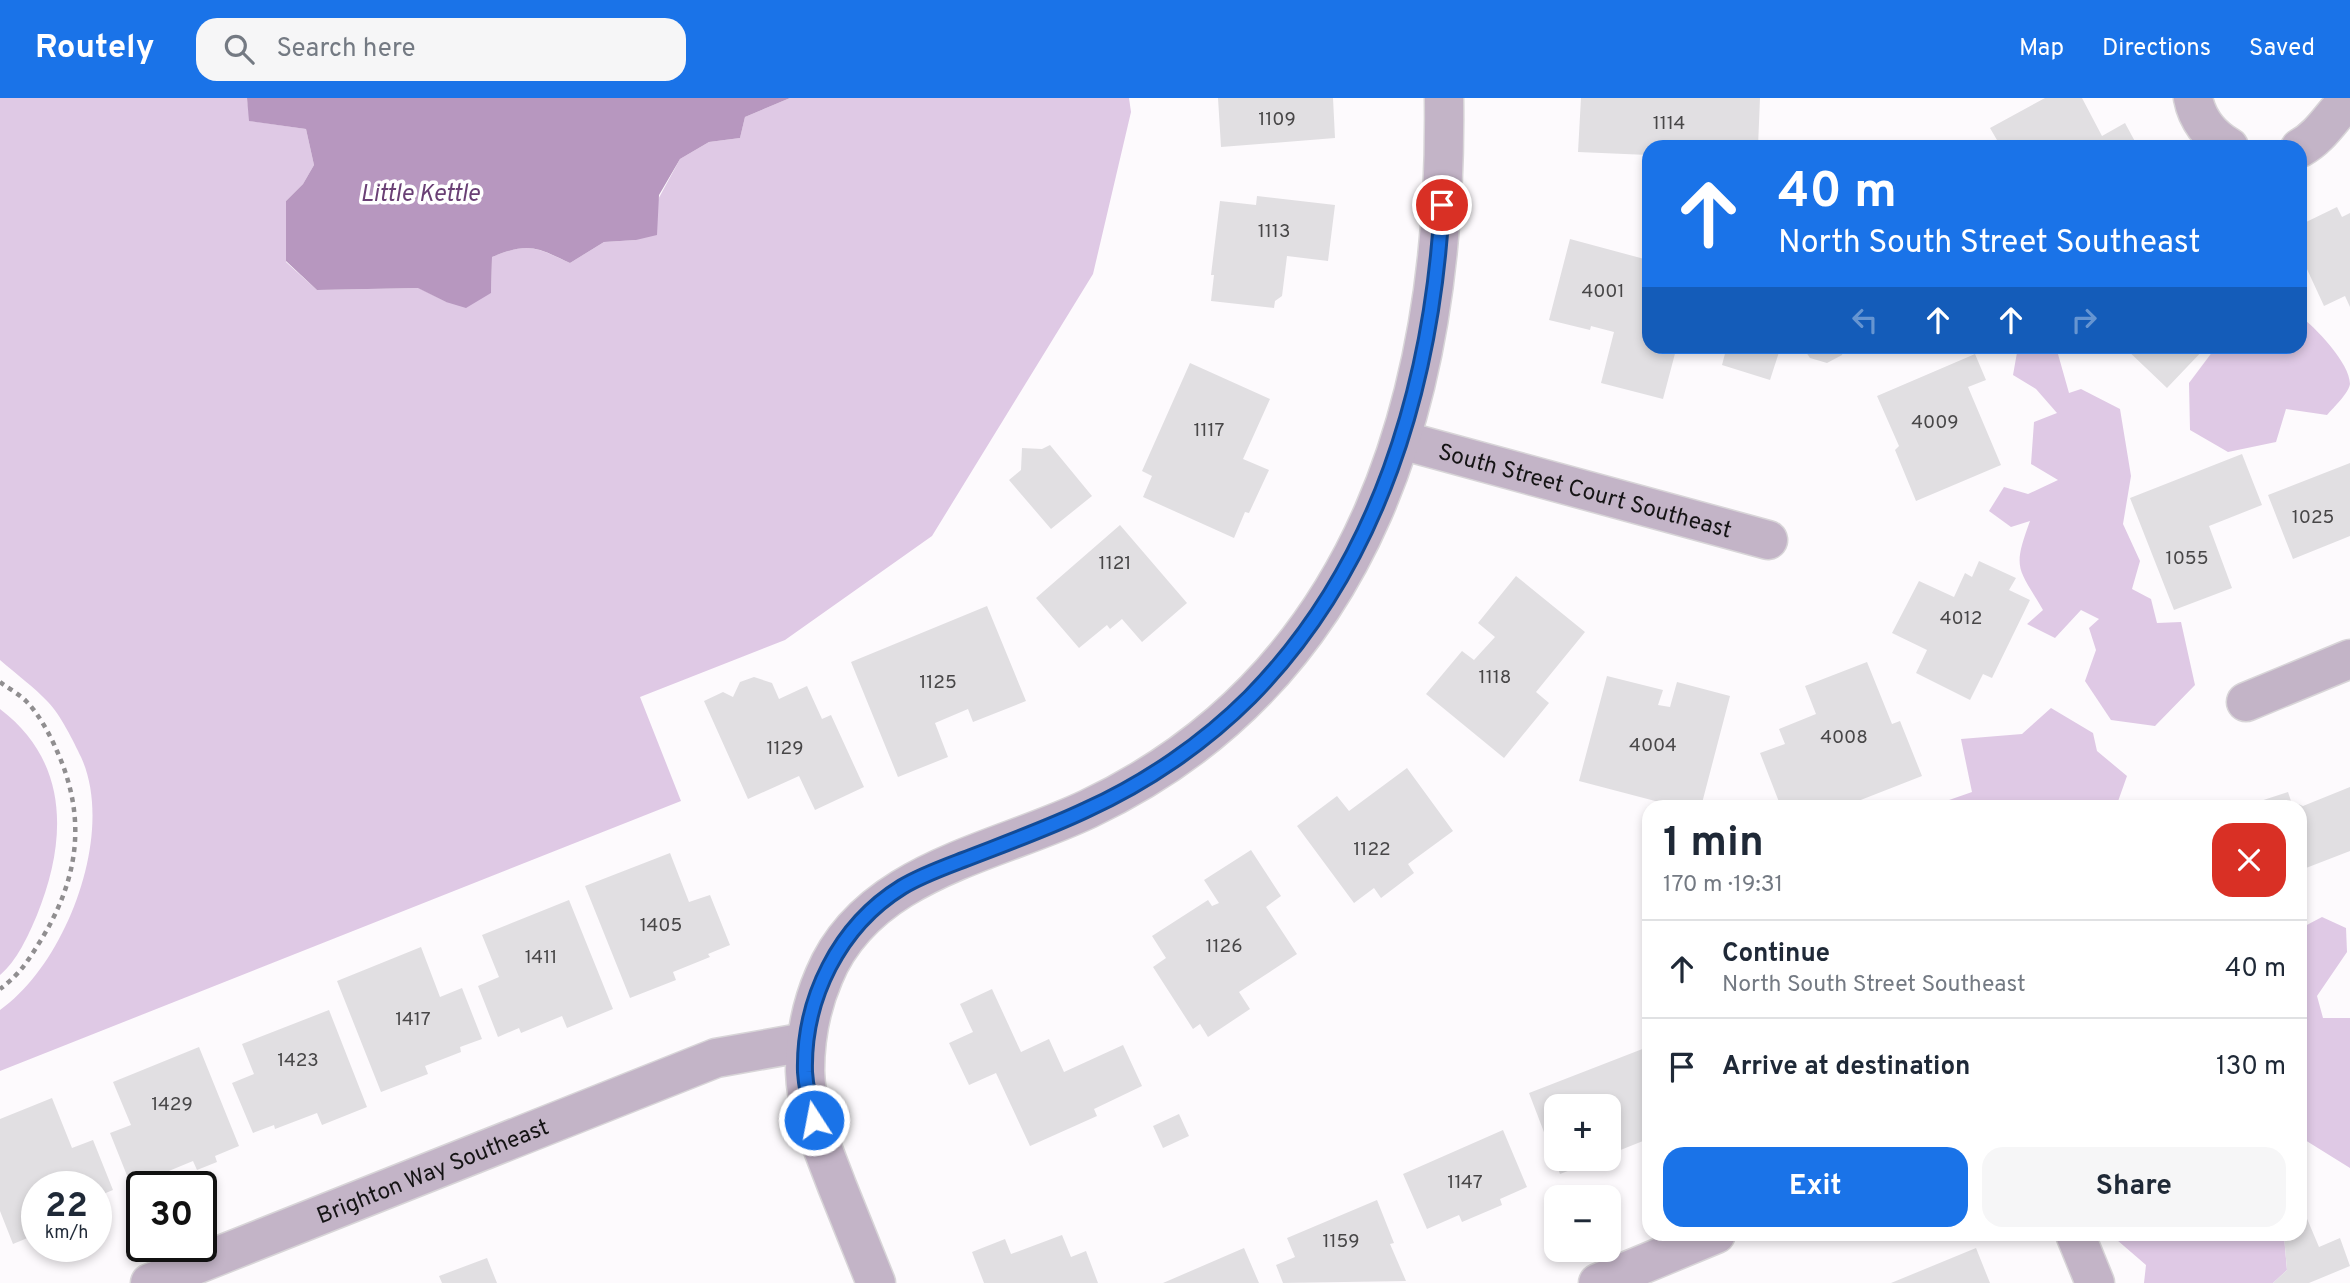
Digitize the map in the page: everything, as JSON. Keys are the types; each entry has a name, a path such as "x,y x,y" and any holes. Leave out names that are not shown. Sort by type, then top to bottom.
{"street":[{"path":"876,1283 818,1138 805,1074 806,1042 814,1005 825,973 844,940 873,909 902,887 1085,811 1126,790 1172,761 1249,698 1303,636 1348,568 1376,509 1401,440 1417,379 1436,271 1445,150 1444,98"},
{"path":"2193,98 2200,118 2220,140"},
{"path":"2307,144 2324,129 2350,98"},
{"name":"South Street Court Southeast","path":"1401,440 1768,540"},
{"path":"2246,702 2350,659"},
{"name":"Brighton Way Southeast","path":"150,1283 716,1058 806,1042"},
{"path":"1598,1283 1699,1241"},
{"path":"2078,1241 2095,1283"}],"path":[{"path":"0,682 27,701 51,738 68,775 77,821 72,874 51,924 20,974 0,989"}],"shaded area":[{"path":"0,98 247,98 250,121 306,129 314,165 303,184 286,201 286,262 317,290 419,288 446,302 491,293 492,257 505,252 532,248 570,263 604,242 636,240 680,159 709,142 740,138 745,117 790,98 1129,98 1131,112 1093,274 932,536 785,640 640,697 681,801 0,1071 0,1010 24,989 45,962 64,930 78,895 88,858 92,822 90,788 81,757 66,728 48,702 0,660"},
{"path":"2307,322 2338,356 2350,384 2347,392 2327,415 2286,409 2276,442 2228,452 2190,430 2189,383 2211,354 2307,354"},
{"path":"2017,354 2058,354 2069,393 2081,389 2120,409 2131,476 2123,524 2140,561 2132,589 2151,599 2157,623 2181,622 2195,685 2155,726 2111,720 2085,681 2096,650 2089,628 2099,619 2081,610 2055,638 2027,624 2043,610 2020,568 2021,550 2030,521 2011,527 1989,511 2004,487 2028,494 2058,480 2031,464 2034,422 2057,413 2036,389 2013,375"},
{"path":"2051,708 2093,733 2097,751 2127,776 2118,800 1949,800 1972,792 1961,739 2022,734"},
{"path":"0,709 23,730 40,753 56,804 57,831 54,859 37,915 17,955 0,975"},
{"path":"2322,917 2346,928 2347,952 2317,996 2323,1018 2350,1018 2350,1168 2307,1141 2307,925"},
{"path":"2118,1241 2284,1241 2287,1270 2273,1283 2144,1283 2146,1265"}],"water":[{"name":"Little Kettle","path":"247,98 790,98 745,117 740,138 709,142 680,159 659,195 657,235 636,240 604,242 570,263 532,248 515,249 492,257 491,293 466,308 446,302 418,288 317,290 286,261 286,201 303,184 314,165 306,129 249,121"}],"building":[{"path":"1218,98 1333,98 1335,138 1221,147"},
{"path":"1581,98 1760,98 1758,140 1642,140 1642,155 1578,152"},
{"path":"2045,98 2082,98 2102,136 2125,123 2134,140 1997,140 1990,128"},
{"path":"1257,196 1335,205 1328,261 1287,256 1282,296 1275,301 1274,308 1211,301 1214,275 1211,275 1220,201 1256,205"},
{"path":"2337,207 2342,217 2350,213 2350,307 2345,296 2324,306 2307,269 2307,222"},
{"path":"1570,239 1642,258 1642,354 1675,354 1663,399 1601,383 1614,332 1591,326 1590,330 1549,320"},
{"path":"1725,354 1778,354 1770,380 1722,365"},
{"path":"1807,354 1842,354 1827,363 1810,358"},
{"path":"1975,354 1986,380 1968,387 2001,465 1916,501 1895,450 1899,446 1877,396"},
{"path":"2131,354 2199,354 2167,388"},
{"path":"1190,363 1270,399 1243,459 1269,470 1249,513 1245,512 1234,538 1143,497 1152,476 1142,471"},
{"path":"1050,445 1092,496 1051,529 1009,480 1021,470 1022,448 1042,449"},
{"path":"2242,454 2262,505 2209,526 2232,588 2174,610 2130,498"},
{"path":"2350,463 2350,536 2293,559 2268,495"},
{"path":"1120,525 1187,603 1142,642 1122,619 1110,629 1107,625 1079,648 1036,598"},
{"path":"1979,561 2016,578 2009,590 2030,600 1992,678 1983,674 1970,700 1916,673 1927,650 1892,633 1919,581 1954,597 1965,573 1972,577"},
{"path":"1516,576 1585,632 1536,692 1549,703 1504,758 1426,694 1462,651 1474,660 1495,637 1478,623"},
{"path":"987,606 1026,701 973,722 968,709 935,723 948,757 898,777 851,662"},
{"path":"1867,662 1892,724 1900,721 1922,776 1861,800 1778,800 1760,753 1785,744 1779,729 1816,714 1805,686"},
{"path":"1607,676 1663,690 1658,705 1670,707 1677,682 1730,696 1703,800 1651,800 1579,781"},
{"path":"754,677 772,683 779,699 807,686 822,719 831,715 864,787 815,810 799,776 748,799 704,701 723,692 733,697 740,682"},
{"path":"1407,768 1453,831 1408,864 1414,873 1381,898 1374,888 1354,903 1297,826 1337,796 1349,811"},
{"path":"2350,787 2350,851 2307,868 2307,804"},
{"path":"2288,792 2291,800 2263,800"},
{"path":"1251,850 1281,896 1266,907 1297,954 1239,992 1250,1009 1208,1037 1200,1024 1193,1029 1153,967 1166,958 1152,936 1208,900 1212,906 1219,903 1204,880"},
{"path":"670,853 689,902 710,895 730,945 708,954 710,957 673,972 676,980 630,998 585,886"},
{"path":"569,900 613,1009 567,1028 562,1016 521,1033 519,1028 498,1037 478,986 499,977 482,935"},
{"path":"421,947 440,997 462,988 482,1039 460,1047 461,1052 425,1066 428,1074 381,1092 337,981"},
{"path":"992,989 1021,1052 1049,1039 1064,1072 1123,1045 1142,1086 1094,1109 1097,1116 1030,1146 996,1073 969,1085 949,1043 973,1032 960,1004"},
{"path":"329,1010 367,1107 322,1125 317,1113 275,1129 274,1125 253,1133 232,1083 254,1074 242,1044"},
{"path":"199,1047 239,1146 215,1156 217,1162 197,1170 193,1161 169,1171 126,1173 110,1133 131,1125 113,1082"},
{"path":"1642,1049 1642,1141 1621,1150 1621,1094 1544,1094 1544,1132 1529,1093"},
{"path":"52,1098 72,1148 93,1140 105,1171 21,1171 21,1241 13,1244 0,1211 0,1119"},
{"path":"1179,1114 1189,1136 1163,1148 1153,1126"},
{"path":"1503,1130 1527,1187 1500,1199 1502,1205 1462,1222 1459,1215 1427,1229 1403,1174"},
{"path":"1377,1200 1394,1243 1390,1244 1406,1281 1283,1283 1276,1265 1295,1257 1287,1238"},
{"path":"2307,1219 2319,1247 2340,1238 2350,1266 2309,1283 2273,1283 2287,1270 2284,1241 2307,1241"},
{"path":"1062,1235 1071,1257 1086,1251 1098,1283 984,1283 972,1252 1005,1239 1011,1254"},
{"path":"1244,1248 1259,1283 1163,1283"},
{"path":"1976,1248 1990,1283 1891,1283"},
{"path":"487,1258 497,1283 442,1283 439,1276"}],"route":[{"path":"814,1120 805,1074 806,1042 814,1005 825,973 844,940 873,909 902,887 1085,811 1126,790 1172,761 1212,731 1249,698 1286,658 1320,613 1348,568 1376,509 1401,440 1431,309 1442,205"}]}
